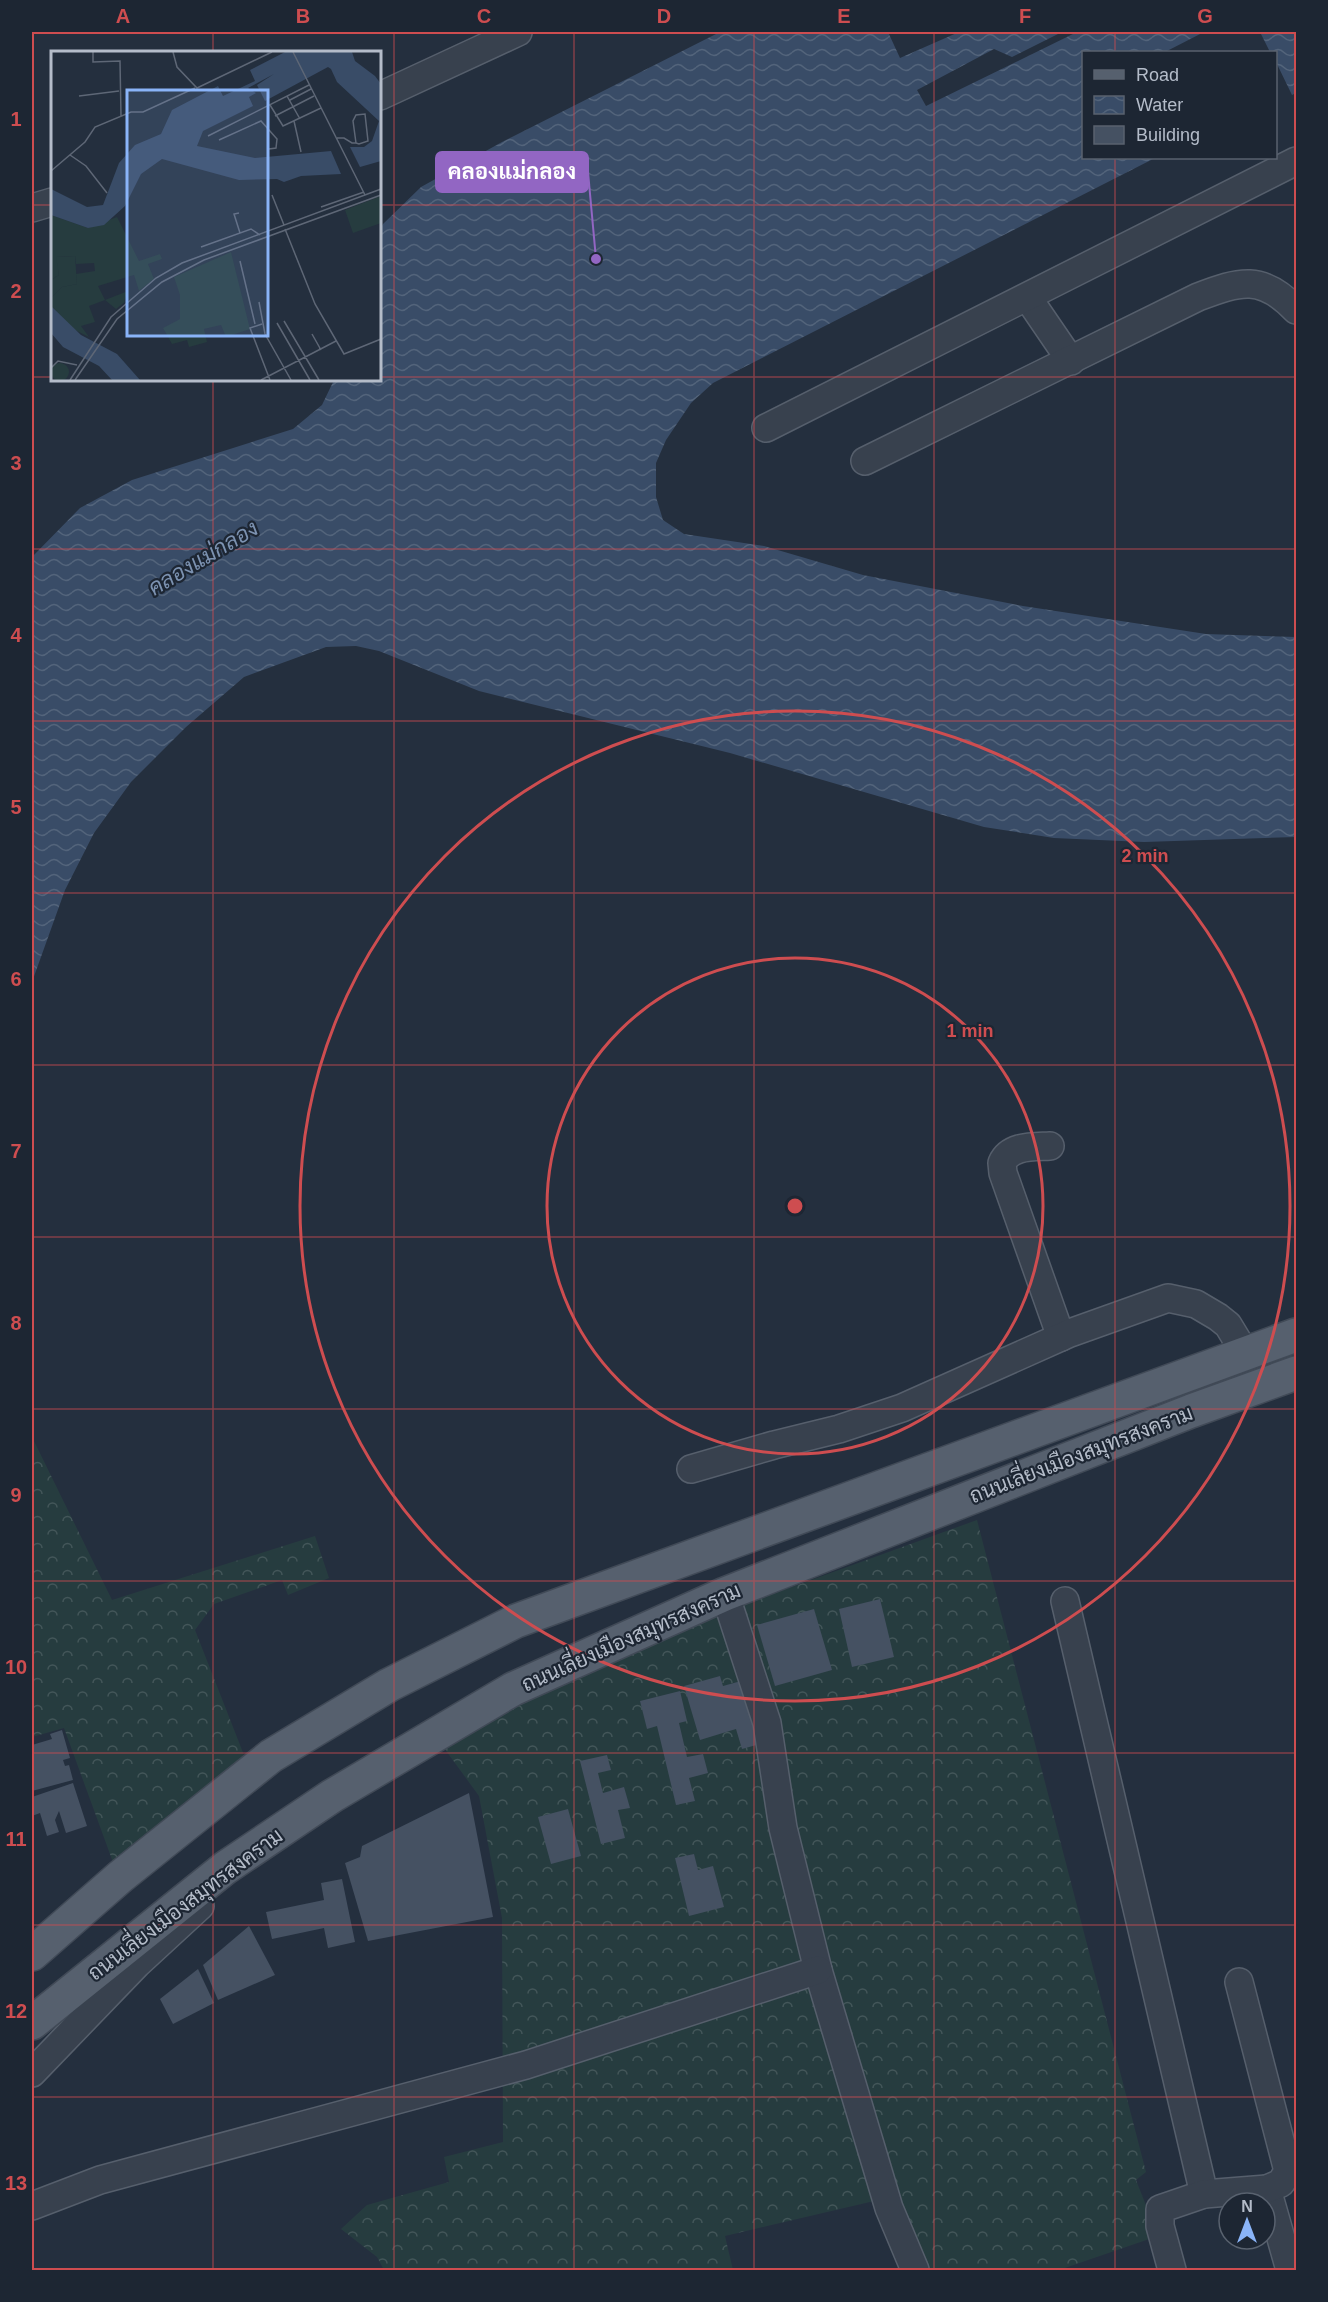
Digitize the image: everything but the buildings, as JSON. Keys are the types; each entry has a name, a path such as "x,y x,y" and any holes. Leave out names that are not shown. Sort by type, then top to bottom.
{"main road":[{"name":"ถนนเลี่ยงเมืองสมุทรสงคราม","path":"32,1954 120,1876 271,1756 389,1685 516,1621 1296,1335"},
{"name":"ถนนเลี่ยงเมืองสมุทรสงคราม","path":"32,2023 225,1868 332,1796 513,1689 725,1594 1191,1411 1296,1373"}],"street":[{"path":"381,96 518,32"},
{"path":"766,428 1296,161"},
{"path":"32,208 51,202"},
{"path":"866,461 1198,297 1236,283 1258,285 1280,293 1296,310"},
{"path":"1028,298 1071,361"},
{"path":"1050,1146 1022,1147 1013,1151 1002,1163 1003,1173 1061,1337"},
{"path":"691,1469 774,1444 839,1430 902,1408 1061,1337 1168,1298 1196,1304 1218,1317 1228,1325 1245,1353"},
{"path":"725,1594 767,1723 783,1828 818,1970 889,2208 915,2271"},
{"path":"1065,1601 1204,2194"},
{"path":"32,2073 137,1964 213,1894 332,1796"},
{"path":"32,2206 100,2180 472,2077 526,2065 818,1970"},
{"path":"1172,2271 1160,2226 1160,2210 1204,2194 1268,2189 1281,2183 1288,2171 1239,1982"},
{"path":"1268,2189 1290,2271"}],"green space":[{"path":"32,1437 112,1600 315,1536 329,1578 288,1595 282,1580 214,1604 195,1630 251,1773 118,1876 64,1728 32,1737"},
{"path":"977,1520 1146,2172 1136,2180 1158,2236 1059,2270 916,2270 887,2198 725,2236 733,2270 384,2270 377,2257 341,2229 367,2205 449,2182 444,2157 503,2142 502,1918 479,1796 444,1748 521,1702 714,1615"}],"water":[{"path":"720,32 888,32 900,58 959,32 1062,32 1012,57 994,49 917,90 926,106 1077,32 1204,32 1167,51 1082,51 1082,159 1153,159 713,383 691,403 666,440 656,463 656,497 663,520 684,534 764,546 863,575 1023,606 1206,634 1296,637 1296,837 1144,842 1054,838 984,827 730,753 479,691 379,651 356,646 326,647 244,677 186,727 131,782 94,833 65,890 32,982 32,557 80,508 132,480 293,429 322,405 334,381 381,381 381,228 383,224 421,187 502,142"},
{"path":"1260,32 1296,32 1296,93 1292,95 1277,64 1277,51 1270,51"}],"place":[{"name":"คลองแม่กลอง","path":"596,259"}]}
